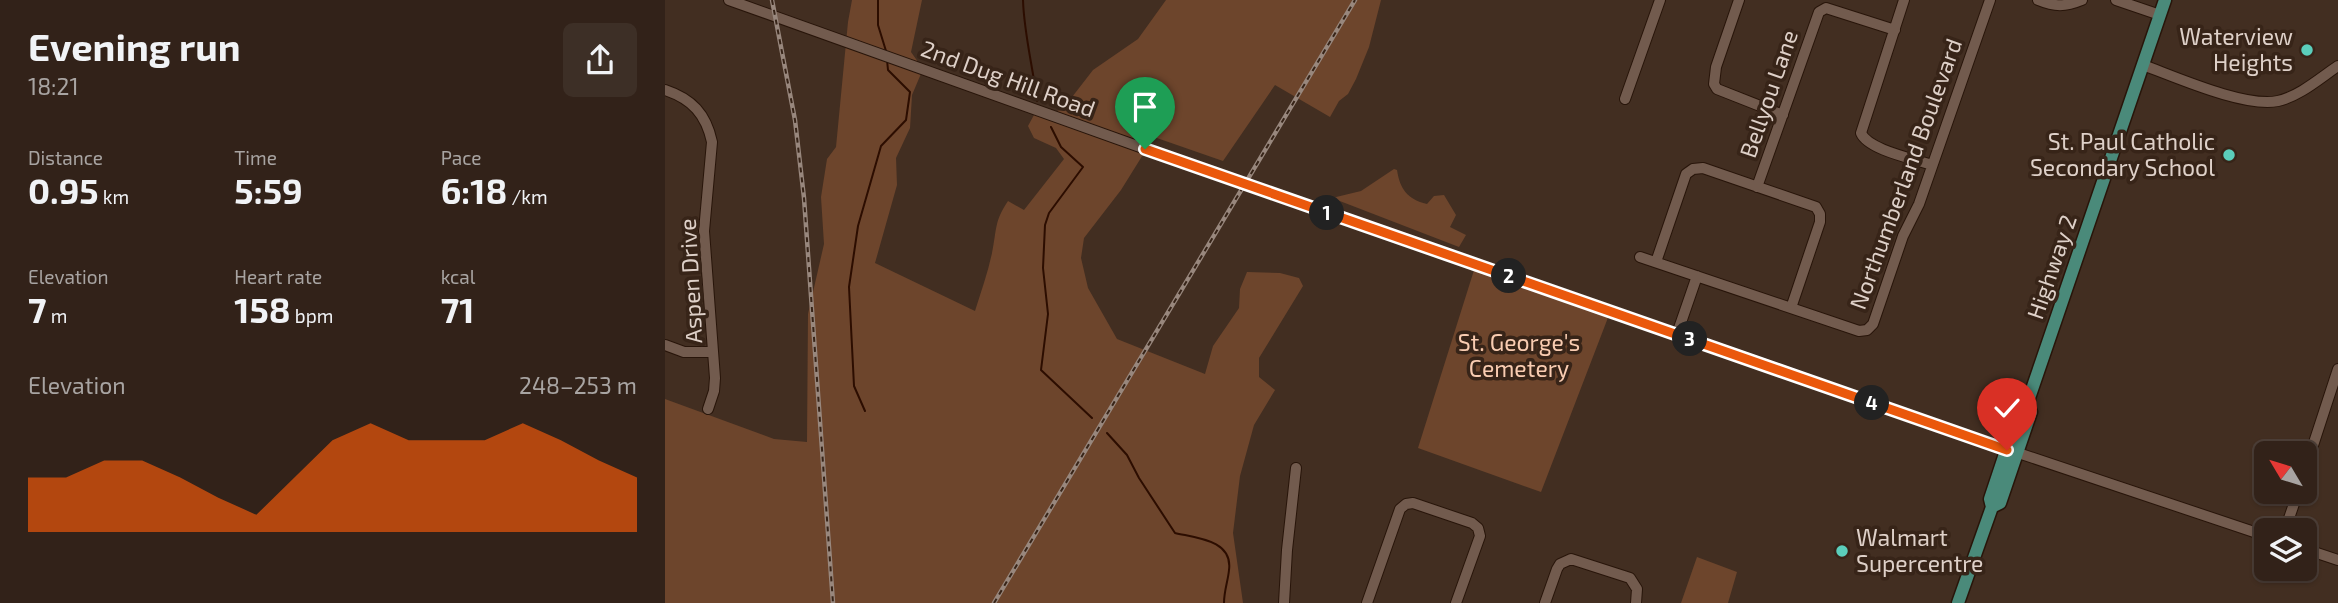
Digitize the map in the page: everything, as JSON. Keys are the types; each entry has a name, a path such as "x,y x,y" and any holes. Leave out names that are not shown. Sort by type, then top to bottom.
{"main road":[{"name":"Highway 2","path":"1958,603 1992,507 2000,503 2012,452 2031,412 2027,404 2165,0"}],"street":[{"name":"2nd Dug Hill Road","path":"729,0 1249,186 2012,452 2254,532"},
{"path":"1625,99 1660,0"},
{"path":"1739,0 1716,67 1714,84 1717,89 1783,115"},
{"path":"1903,0 1861,133 1863,138 1874,146 1932,165"},
{"name":"Northumberland Boulevard","path":"1640,257 1859,331 1867,330 1873,324 1903,236 1919,204 1990,0"},
{"path":"2038,0 2055,7 2068,6 2082,0"},
{"path":"2116,0 2160,15"},
{"name":"Bellyou Lane","path":"1757,187 1822,8 1895,30"},
{"path":"2143,65 2259,102 2275,102 2298,93 2338,66"},
{"name":"Aspen Drive","path":"665,90 696,106 709,128 712,142 704,231 714,391 708,409"},
{"path":"1655,262 1686,174 1693,169 1703,169 1757,187 1816,208 1820,214 1820,222 1791,308"},
{"path":"1677,334 1697,276"},
{"path":"665,345 684,352 713,352"},
{"path":"2314,441 2338,369"},
{"path":"1284,603 1296,468"},
{"path":"1367,603 1401,509 1406,504 1413,503 1472,523 1478,528 1480,536 1456,603"},
{"path":"2317,553 2338,560"},
{"path":"1545,603 1557,569 1560,564 1571,559 1630,579 1637,589 1636,603"}],"green space":[{"path":"852,0 922,0 911,52 923,69 912,95 910,128 896,158 897,185 875,263 975,311 1003,208 1008,201 1024,210 1064,159 1056,148 1034,138 1028,126 1034,115 1062,110 1093,70 1138,39 1166,0 1381,0 1369,47 1356,79 1330,117 1275,85 1223,161 1154,137 1121,190 1084,238 1081,258 1088,288 1117,339 1205,374 1213,346 1239,308 1240,289 1247,272 1280,273 1299,278 1303,286 1259,358 1259,377 1275,390 1254,425 1240,476 1233,533 1243,603 665,603 665,399 774,439 807,442 808,314 824,244 821,197 827,159 836,147"},
{"path":"1394,169 1397,170 1403,188 1414,199 1427,204 1434,196 1444,195 1456,215 1450,227 1466,235 1459,247 1332,198 1361,191"},
{"name":"St. George's Cemetery","path":"1475,267 1609,315 1541,492 1418,448"},
{"path":"1697,557 1737,572 1728,603 1681,603"}],"waterway":[{"path":"878,0 878,25 886,51"},
{"path":"1023,0 1037,101"},
{"path":"865,411 854,386 849,287 858,226 881,146 906,120 910,92 888,70 887,60"},
{"path":"1051,127 1061,147 1083,167 1049,213 1045,225 1043,268 1048,314 1041,370 1092,418"},
{"path":"1107,433 1127,455 1175,533 1211,542 1225,552 1229,560 1229,570 1224,603"}],"railway":[{"path":"772,0 795,120 804,198 833,603"},
{"path":"994,603 1355,0"}],"place":[{"name":"Waterview Heights","path":"2307,50"},
{"name":"St. Paul Catholic Secondary School","path":"2229,155"},
{"name":"Walmart Supercentre","path":"1842,551"}],"route":[{"path":"1145,149 2007,450"}]}
